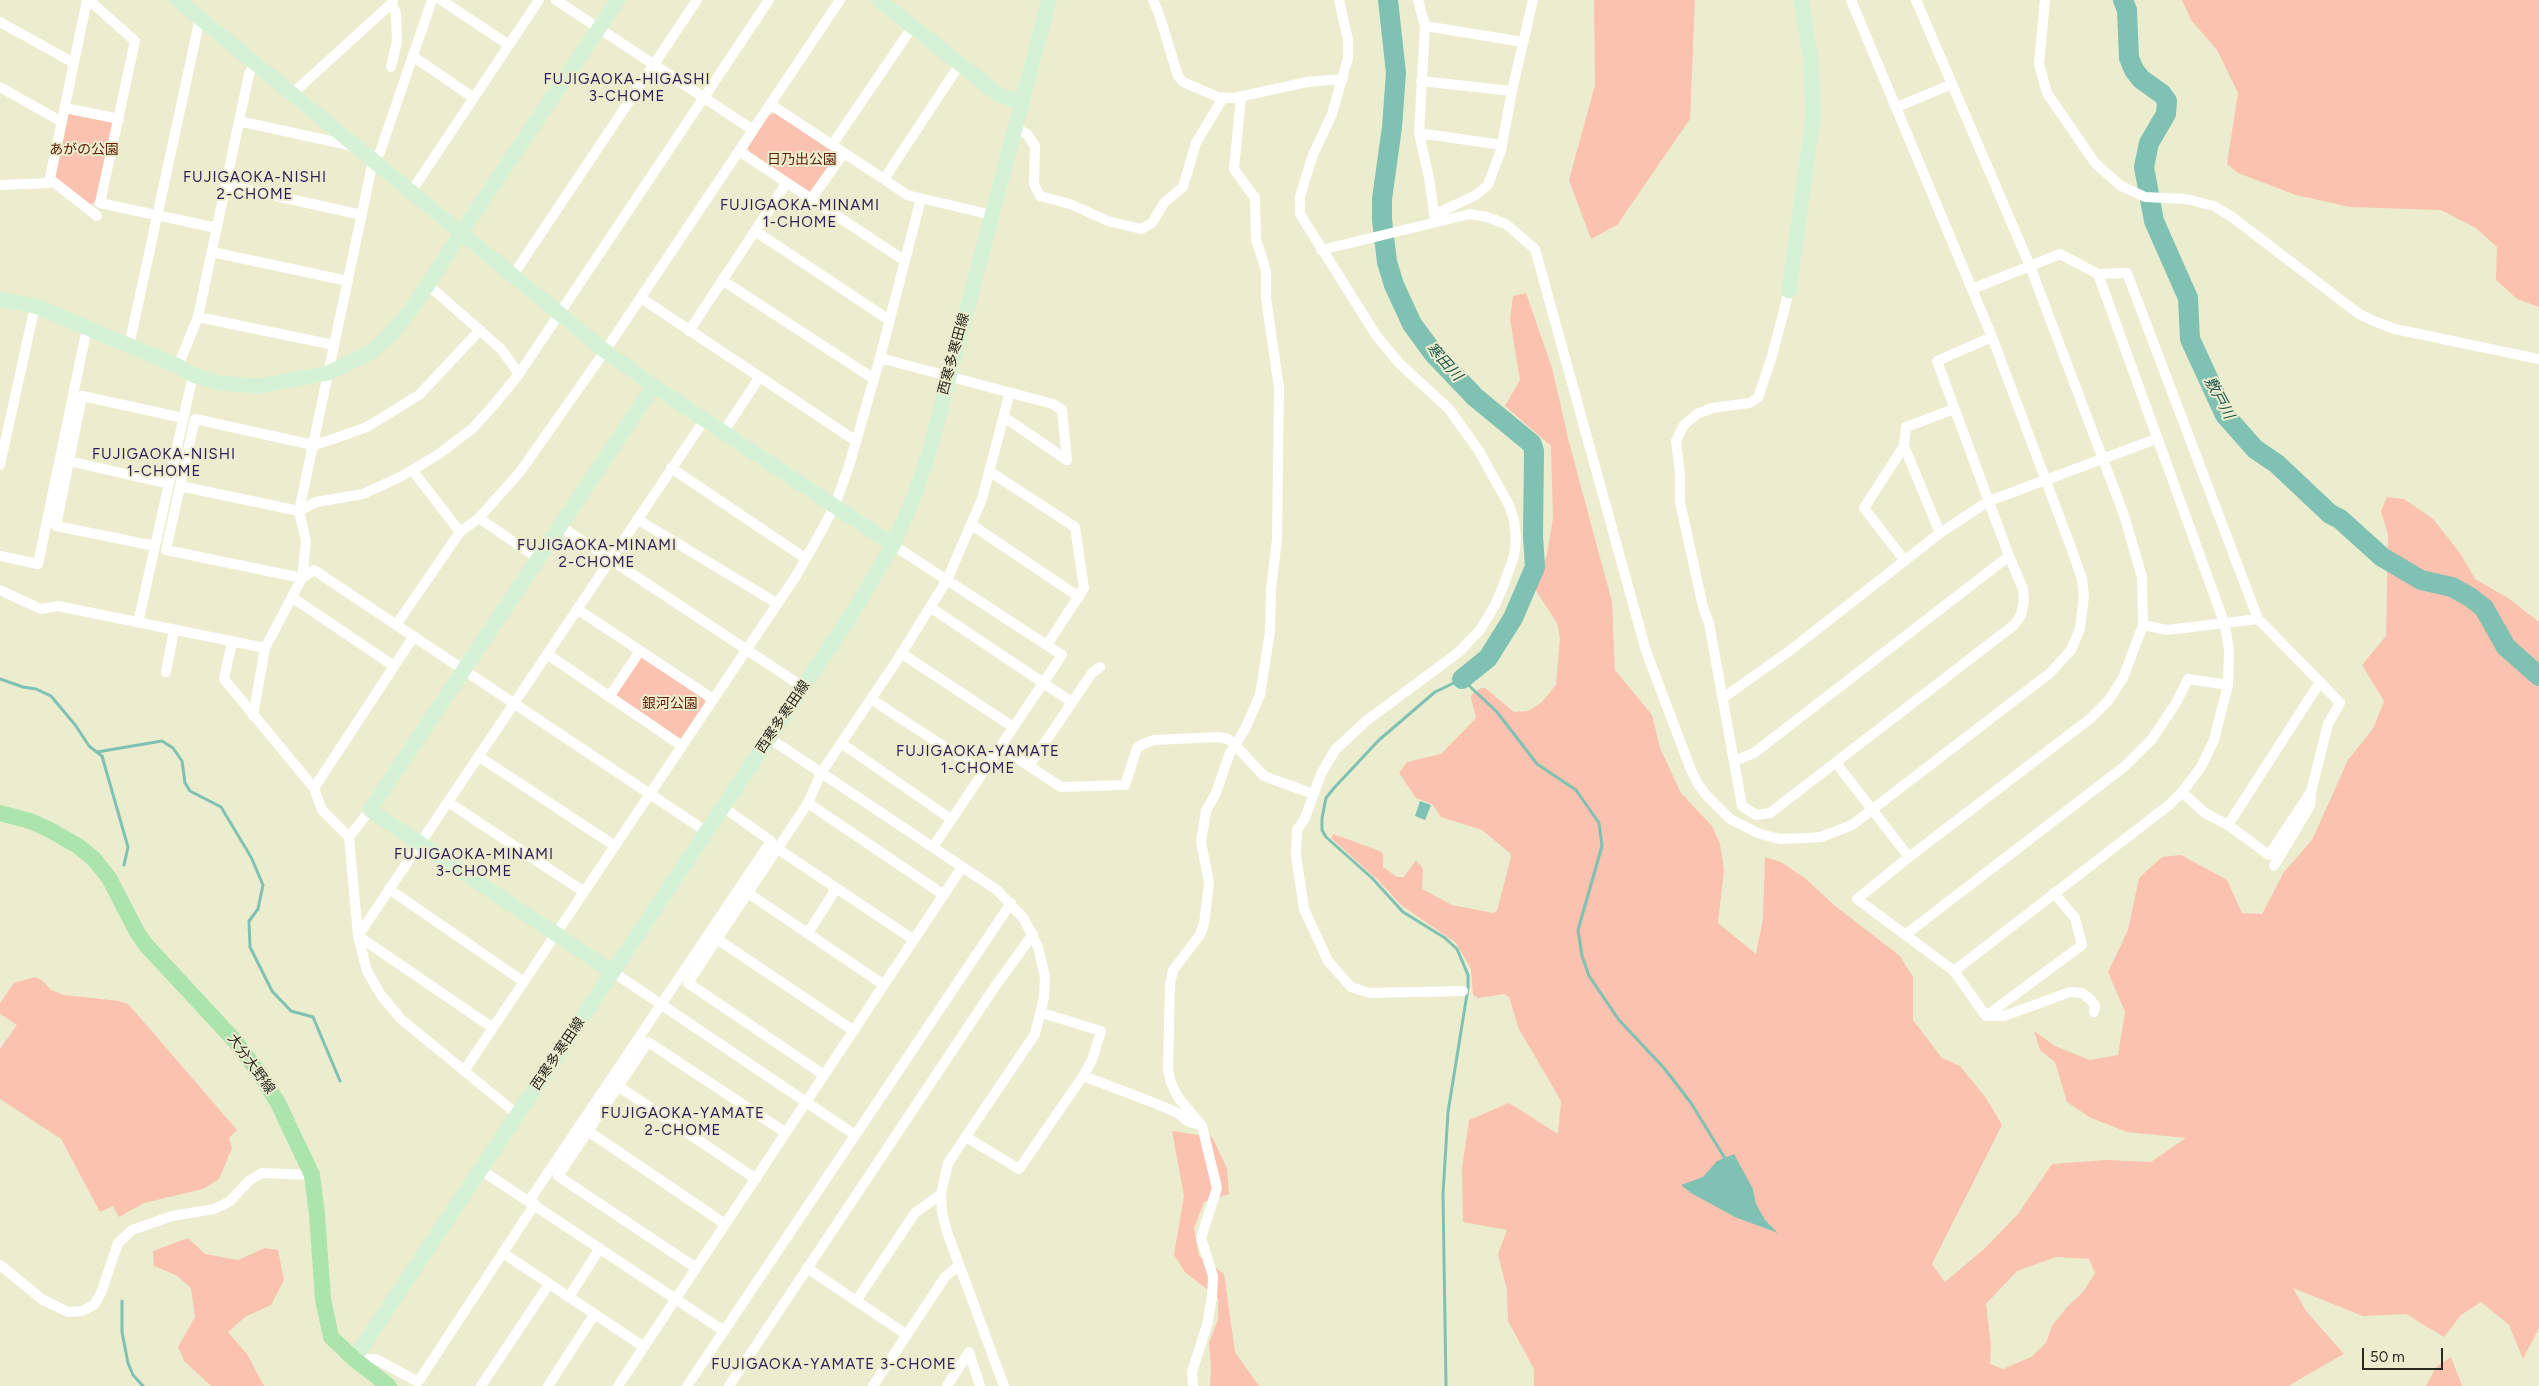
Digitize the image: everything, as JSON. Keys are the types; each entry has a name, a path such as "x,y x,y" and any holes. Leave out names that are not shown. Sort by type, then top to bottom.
{"main road":[{"name":"大分大野線","path":"0,812 30,821 54,832 78,846 102,867 146,945 236,1042 262,1076 299,1144 312,1175 317,1214 323,1299 331,1336 354,1359 389,1386"}],"street":[{"path":"0,185 49,183 88,0 136,41 100,203 217,228"},
{"path":"178,0 605,351 654,386 1062,656 932,847"},
{"path":"253,716 265,648 302,578 306,541 299,512 373,161 380,152 432,0"},
{"path":"441,0 509,45"},
{"path":"412,192 539,0"},
{"path":"556,0 753,130"},
{"path":"0,299 35,306 178,366 193,375 219,383 260,386 328,373 371,352 392,333 416,303 618,0"},
{"path":"513,275 697,0"},
{"path":"180,486 299,512 316,502 363,494 413,470 472,429 519,374 769,0"},
{"path":"396,625 460,532 479,518 520,472 605,351 840,0"},
{"path":"878,0 998,94 1022,103"},
{"name":"西寒多寒田線","path":"354,1359 770,738 850,617 894,545 912,502 929,453 948,376 1050,0"},
{"path":"1153,0 1180,79 1223,98 1241,97 1307,82 1343,79"},
{"path":"1339,0 1348,40 1348,58 1332,114 1313,155 1299,202 1304,222 1376,335 1399,363 1449,409 1466,431 1500,487 1512,514 1516,533 1515,548 1507,577 1495,605 1480,630 1444,664 1366,720 1342,743 1325,766 1305,818 1296,834 1296,856 1304,909 1328,961 1351,987 1370,993 1463,991"},
{"path":"1418,0 1425,26 1420,81 1419,134 1429,178 1434,218"},
{"path":"1434,218 1476,195 1488,185 1502,146 1512,91 1533,0"},
{"path":"1801,0 1811,61 1813,117 1789,291 1772,356 1758,398 1749,403 1712,408 1696,414 1684,425 1676,441 1680,474 1680,502 1703,607 1709,623 1742,806 1756,815 1770,813 2014,625 2021,615 2024,601 2023,589 1937,361 1992,337"},
{"path":"1321,250 1434,218 1470,214 1487,217 1506,224 1535,249 1610,513 1630,596 1646,651 1691,770 1707,796 1730,819 1760,834 1793,840 1822,837 1852,825 2050,673 2071,650 2083,616 2082,579 2046,479 1992,337 1897,107 1850,0"},
{"path":"1916,0 2030,266 2124,515 2142,577 2144,625 2123,678 2108,701 2091,718 1857,899 1954,971 1986,1016"},
{"path":"2045,0 2039,64 2047,92 2095,163 2121,186 2145,197 2186,199 2214,206 2232,217 2352,309 2376,322 2395,329 2539,358"},
{"path":"292,94 393,2 396,14 397,42 391,68"},
{"path":"130,346 200,18"},
{"path":"0,22 74,63"},
{"path":"832,145 912,26"},
{"path":"1425,26 1523,42"},
{"path":"414,57 474,98"},
{"path":"178,366 198,317 249,74 255,64"},
{"path":"884,179 960,64"},
{"path":"1420,81 1512,91"},
{"path":"1897,107 1952,84"},
{"path":"0,87 62,122"},
{"path":"1194,1386 1192,1372 1207,1325 1212,1297 1213,1276 1201,1238 1217,1188 1202,1126 1178,1097 1171,1083 1168,1069 1170,984 1174,970 1200,935 1204,924 1209,883 1202,849 1202,824 1229,756 1260,695 1270,632 1271,584 1276,551 1280,422 1279,388 1266,298 1266,271 1256,239 1255,198 1234,169 1241,97"},
{"path":"1015,128 1026,134 1035,146 1034,184 1040,196 1070,204 1122,225 1141,229 1152,223 1164,203 1182,187 1196,143 1223,98"},
{"path":"770,104 907,195 992,215"},
{"path":"65,108 118,119"},
{"path":"239,121 356,147"},
{"path":"1419,134 1502,146"},
{"path":"738,151 905,261"},
{"path":"811,199 844,153"},
{"path":"50,179 97,216"},
{"path":"689,331 786,184"},
{"path":"226,186 362,215"},
{"path":"464,1071 778,604 834,505 856,441 880,358 921,198"},
{"path":"755,231 889,320"},
{"path":"212,252 348,281"},
{"path":"1972,289 2060,254 2098,274 2127,273 2258,619 2340,703 2328,724 2311,792 2310,806 2274,866"},
{"path":"1954,971 2182,792 2201,767 2214,740 2228,685 2229,650 2225,625 2098,274"},
{"path":"722,280 874,379"},
{"path":"427,284 501,349 519,374"},
{"path":"640,298 856,441"},
{"path":"0,465 35,306"},
{"path":"198,317 334,346"},
{"path":"0,556 38,564 87,328"},
{"path":"480,330 433,382 397,411 367,427 314,445 196,419 166,550 302,578 314,570 707,832"},
{"path":"880,358 1053,404 1062,410 1067,460 1004,418"},
{"path":"138,623 193,375"},
{"path":"724,431 759,378"},
{"path":"349,837 370,810 654,386"},
{"path":"824,1076 688,983 808,803 820,772 871,699 947,580 972,525 989,471 1010,392"},
{"path":"155,546 56,526 82,396 183,418"},
{"path":"1905,562 1864,508 1904,446 1906,427 1954,409"},
{"path":"358,936 704,419"},
{"path":"1723,698 1792,649 1940,533 1990,501 2156,438"},
{"path":"1904,446 1940,533"},
{"path":"69,461 169,484"},
{"path":"672,468 805,558"},
{"path":"413,470 460,532"},
{"path":"989,471 1076,526 1084,588 1047,645"},
{"path":"479,518 537,558"},
{"path":"637,519 778,604"},
{"path":"972,525 1078,596"},
{"path":"560,526 803,688"},
{"path":"1734,761 1754,752 2009,556"},
{"path":"0,590 41,609 58,606 265,648"},
{"path":"293,598 394,666"},
{"path":"930,607 1072,702"},
{"path":"577,609 714,699"},
{"path":"2144,625 2167,630 2225,625 2258,619"},
{"path":"166,672 174,630"},
{"path":"314,788 414,636"},
{"path":"232,642 224,679 314,788 322,810 349,837 358,936 367,971 381,995 417,1034 518,1115"},
{"path":"610,697 640,651"},
{"path":"901,653 1013,727"},
{"path":"547,654 682,746"},
{"path":"1029,766 1092,673 1100,667"},
{"path":"1905,935 2125,766 2152,739 2176,703 2188,679 2228,685"},
{"path":"2228,826 2320,682"},
{"path":"871,699 983,772"},
{"path":"1000,747 1061,787 1122,786 1125,785 1137,748 1148,741 1211,736 1226,738 1236,745 1264,776 1313,794"},
{"path":"770,738 997,890 1011,903 1033,934 1044,977 1042,1013 1035,1034 948,1163 941,1194 942,1213 959,1265 1004,1386"},
{"path":"841,743 951,819"},
{"path":"478,756 615,846"},
{"path":"1836,763 1909,857"},
{"path":"2182,792 2205,813 2228,826 2269,855 2311,792"},
{"path":"448,802 584,892"},
{"path":"808,803 944,895"},
{"path":"354,1359 376,1359 418,1382 503,1253 532,1202 771,841 723,807"},
{"path":"370,810 855,1135"},
{"path":"778,849 914,940"},
{"path":"618,1386 962,867"},
{"path":"390,889 524,982"},
{"path":"808,932 836,889"},
{"path":"748,893 884,985"},
{"path":"1986,1016 2082,945 2075,918 2054,893"},
{"path":"688,1386 1011,903"},
{"path":"729,1386 994,988 1033,934"},
{"path":"358,936 493,1028"},
{"path":"717,939 854,1031"},
{"path":"1986,1016 2004,1016 2070,992 2082,993 2092,1000 2094,1012"},
{"path":"966,1137 1019,1169 1083,1076 1092,1060 1101,1031 1042,1013"},
{"path":"696,1268 558,1176 648,1042 786,1133"},
{"path":"1083,1076 1152,1102 1178,1113 1188,1121 1202,1126"},
{"path":"618,1086 756,1179"},
{"path":"588,1131 725,1224"},
{"path":"481,1170 724,1331"},
{"path":"0,1265 43,1300 68,1312 82,1311 94,1305 98,1299 118,1244 132,1230 172,1216 214,1209 229,1202 250,1180 262,1174 312,1175"},
{"path":"856,1301 915,1214 941,1194"},
{"path":"569,1297 600,1248"},
{"path":"503,1253 644,1347"},
{"path":"873,1386 945,1277 959,1265"},
{"path":"806,1268 907,1335"},
{"path":"481,1386 549,1284"},
{"path":"548,1386 594,1315"},
{"path":"947,1386 969,1352 980,1386"}],"green space":[{"path":"1594,0 1695,0 1690,119 1617,225 1591,239 1569,180 1595,85"},
{"path":"2182,0 2539,0 2539,307 2517,299 2496,280 2497,247 2476,228 2441,210 2350,207 2296,195 2238,173 2227,164 2238,93 2217,50 2191,20"},
{"name":"あがの公園","path":"69,112 113,121 96,201 90,205 55,178"},
{"name":"日乃出公園","path":"775,113 836,153 837,158 813,192 808,193 750,154 748,148 769,115"},
{"path":"1526,293 1552,368 1569,442 1612,602 1615,670 1652,715 1660,748 1681,793 1712,826 1720,844 1724,870 1718,923 1756,954 1763,918 1765,857 1781,862 1806,879 1834,905 1900,956 1913,977 1913,1020 1942,1058 1960,1066 1986,1098 2002,1125 1932,1264 1945,1282 1984,1249 2018,1214 2052,1164 2105,1160 2151,1162 2186,1138 2127,1132 2091,1118 2067,1102 2055,1062 2040,1050 2034,1031 2055,1046 2090,1060 2118,1055 2125,1012 2108,972 2128,930 2139,878 2162,857 2181,855 2227,880 2242,913 2262,914 2284,872 2312,840 2348,760 2374,727 2384,701 2362,665 2386,636 2388,535 2381,511 2387,497 2404,499 2433,519 2460,553 2475,579 2508,598 2539,622 2539,1328 2523,1359 2509,1325 2481,1302 2461,1315 2444,1337 2406,1314 2363,1316 2293,1288 2306,1311 2344,1354 2288,1386 1534,1386 1534,1369 1508,1321 1507,1290 1498,1254 1507,1230 1463,1222 1462,1169 1469,1120 1509,1103 1558,1134 1561,1101 1519,1029 1509,997 1504,994 1478,998 1473,995 1471,969 1456,943 1401,905 1379,881 1331,838 1333,834 1380,851 1383,854 1383,867 1397,877 1404,877 1416,860 1423,869 1422,889 1452,905 1493,913 1497,911 1511,857 1510,853 1482,830 1441,817 1432,804 1416,798 1399,773 1407,762 1441,754 1476,718 1471,698 1472,694 1481,688 1485,688 1514,712 1528,711 1542,702 1556,685 1560,638 1557,623 1535,589 1535,580 1547,555 1553,518 1551,446 1505,406 1520,380 1510,319 1513,296","holes":["2056,1257 2089,1259 2095,1273 2083,1292 2067,1307 2052,1326 2046,1343 2031,1357 2003,1369 1990,1364 1991,1346 1986,1304 2017,1271"]},
{"name":"銀河公園","path":"643,657 703,698 706,703 682,738 678,739 617,696 616,692 638,658"},
{"path":"35,977 42,980 51,990 64,995 119,1001 128,1004 237,1130 229,1138 232,1148 219,1179 203,1189 144,1203 119,1217 113,1206 100,1212 61,1139 0,1099 0,1049 17,1025 0,1014 0,1003 14,983"},
{"path":"1172,1131 1212,1137 1227,1168 1229,1194 1204,1202 1194,1228 1199,1256 1224,1274 1235,1352 1259,1386 1210,1386 1209,1343 1218,1319 1218,1298 1185,1272 1174,1255 1184,1196"},
{"path":"188,1238 205,1254 238,1260 265,1248 278,1250 284,1280 271,1305 245,1317 228,1332 247,1354 264,1386 211,1386 184,1361 178,1347 195,1317 191,1288 176,1275 154,1266 153,1251"},
{"path":"2451,1357 2462,1386 2426,1386 2436,1367"}],"water":[{"path":"1420,801 1431,805 1425,820 1415,816"},
{"path":"1734,1154 1753,1189 1756,1204 1765,1220 1778,1233 1735,1217 1691,1193 1681,1185 1703,1177 1717,1161"}],"waterway":[{"name":"寒田川","path":"1388,0 1396,73 1392,127 1382,199 1382,220 1387,262 1394,285 1412,324 1434,354 1475,397 1532,444 1534,451 1533,536 1535,567 1513,618 1488,658 1462,679"},
{"name":"敷戸川","path":"2123,0 2127,10 2129,58 2134,70 2141,79 2162,94 2167,101 2166,114 2149,143 2144,167 2154,221 2188,298 2190,339 2225,415 2255,449 2277,464 2330,514 2340,519 2382,557 2421,580 2452,587 2470,597 2484,608 2506,647 2539,676"},
{"path":"0,679 23,687 36,689 51,696 76,726 89,746 102,756 128,847 124,865"},
{"path":"1446,1386 1443,1194 1448,1112 1468,988 1468,975 1457,949 1445,938 1403,912 1372,878 1326,837 1322,830 1326,798 1334,788 1379,740 1435,692 1462,679 1497,712 1537,764 1576,790 1599,823 1602,846 1578,930 1582,956 1589,976 1619,1020 1664,1068 1691,1103 1726,1160"},
{"path":"97,752 162,741 173,748 182,761 185,783 190,791 221,807 251,857 263,885 258,909 249,921 250,947 272,991 291,1011 313,1017 340,1081"},
{"path":"122,1301 122,1332 128,1363 133,1375 143,1386"}],"district":[{"name":"FUJIGAOKA-HIGASHI 3-CHOME","path":"627,88"},
{"name":"FUJIGAOKA-NISHI 2-CHOME","path":"255,186"},
{"name":"FUJIGAOKA-MINAMI 1-CHOME","path":"800,214"},
{"name":"FUJIGAOKA-NISHI 1-CHOME","path":"164,464"},
{"name":"FUJIGAOKA-MINAMI 2-CHOME","path":"597,554"},
{"name":"FUJIGAOKA-YAMATE 1-CHOME","path":"978,760"},
{"name":"FUJIGAOKA-MINAMI 3-CHOME","path":"474,864"},
{"name":"FUJIGAOKA-YAMATE 2-CHOME","path":"683,1122"},
{"name":"FUJIGAOKA-YAMATE 3-CHOME","path":"834,1365"}]}
